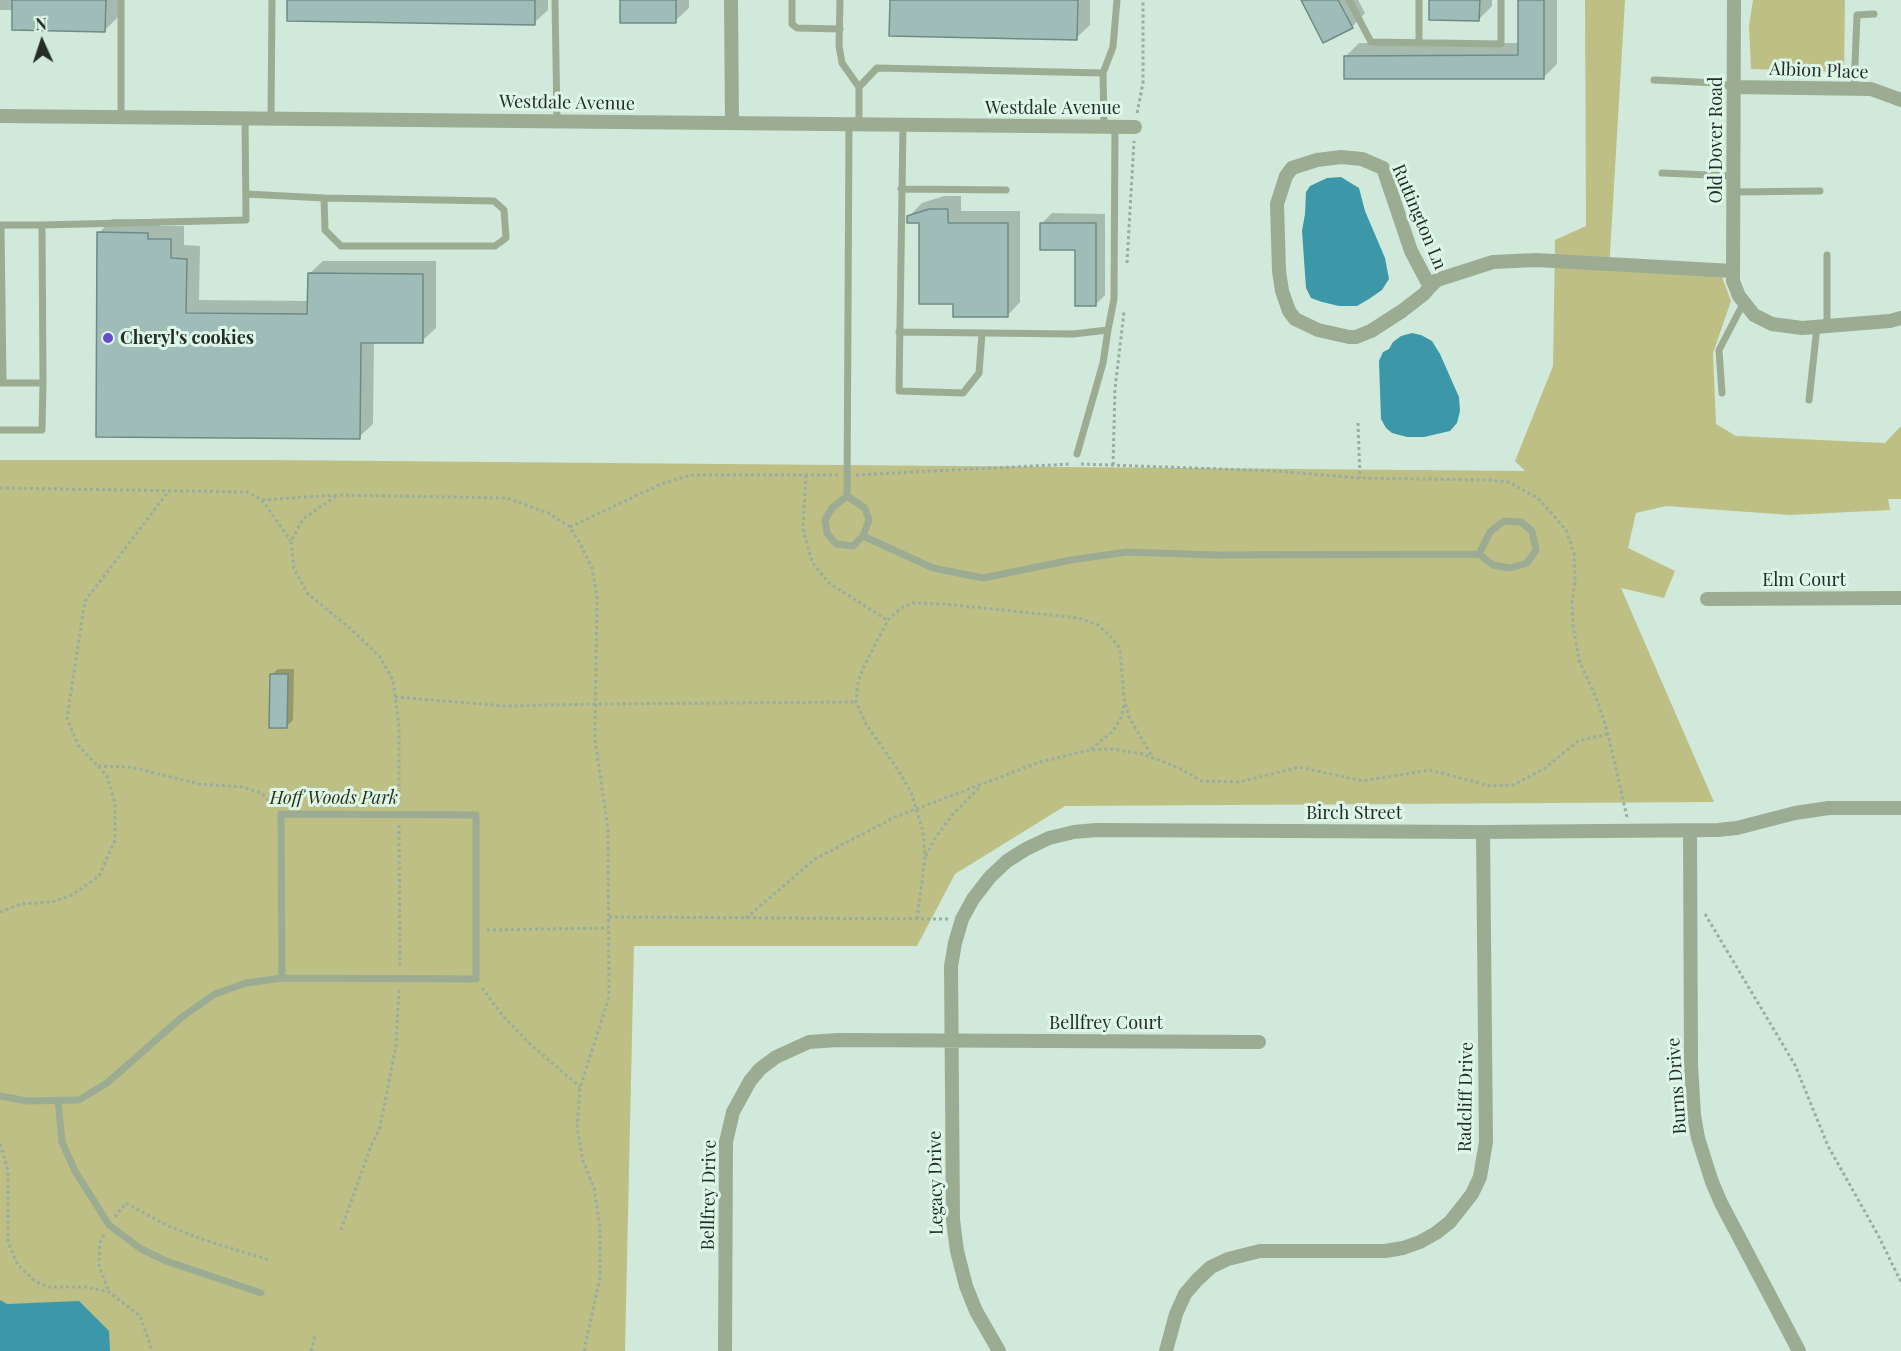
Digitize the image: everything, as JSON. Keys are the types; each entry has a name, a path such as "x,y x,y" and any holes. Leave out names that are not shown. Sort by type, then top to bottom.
{"street":[{"path":"731,0 732,123"},
{"name":"Old Dover Road","path":"1733,276 1734,0"},
{"name":"Albion Place","path":"1734,87 1870,89 1901,100"},
{"name":"Westdale Avenue","path":"0,116 1135,127"},
{"name":"Ruttington Ln","path":"1430,287 1411,251 1383,168 1362,159 1341,157 1317,160 1292,168 1286,176 1277,204 1279,271 1282,291 1289,311 1295,319 1318,330 1356,337 1371,331 1402,311 1430,287 1437,280 1492,262 1525,261 1733,276"},
{"path":"1733,276 1739,296 1754,315 1772,324 1802,328 1890,321 1901,318"},
{"name":"Elm Court","path":"1707,599 1901,598"},
{"name":"Birch Street","path":"953,1040 951,966 962,919 973,899 990,877 1007,861 1049,838 1096,830 1690,831 1737,828 1795,813 1829,808 1901,808"},
{"name":"Burns Drive","path":"1690,831 1691,1065 1698,1138 1721,1203 1798,1351"},
{"name":"Radcliff Drive","path":"1166,1351 1176,1314 1185,1294 1211,1268 1228,1259 1260,1251 1385,1251 1403,1248 1420,1242 1443,1228 1462,1209 1472,1194 1480,1177 1486,1143 1483,832"},
{"name":"Bellfrey Court","path":"953,1040 1259,1042"},
{"name":"Bellfrey Drive","path":"725,1351 726,1142 733,1112 750,1081 760,1069 776,1057 809,1042 953,1040"},
{"name":"Legacy Drive","path":"953,1040 953,1220 957,1251 966,1286 976,1311 999,1351"}],"lane":[{"path":"121,0 121,117"},
{"path":"271,118 272,0"},
{"path":"555,0 557,121"},
{"path":"792,0 792,24 797,28 840,29"},
{"path":"840,0 839,46 842,63 859,87"},
{"path":"1077,454 1103,363 1113,299 1110,126 1103,73 1113,47 1117,0"},
{"path":"1349,0 1371,42 1501,44 1501,0"},
{"path":"1419,0 1419,43"},
{"path":"1854,89 1857,15 1874,14"},
{"path":"847,496 854,124 859,87 877,68 1103,73"},
{"path":"1654,80 1718,82 1734,87"},
{"path":"44,383 2,383 0,225 246,220 245,118"},
{"path":"903,125 898,332 899,391 963,393 980,373 982,333"},
{"path":"1662,173 1733,176"},
{"path":"901,189 1006,190"},
{"path":"1733,192 1820,191"},
{"path":"246,194 494,201 504,210 506,238 495,246 341,246 325,230 324,198"},
{"path":"0,430 42,430 44,383 42,225"},
{"path":"1809,400 1822,326 1827,255"},
{"path":"1722,393 1719,350 1744,302"},
{"path":"898,332 1073,334 1108,330"},
{"path":"847,496 865,508 869,520 863,536 853,546 836,544 827,533 825,520 832,508 847,496"},
{"path":"863,536 933,568 983,578 1071,560 1127,552 1228,555 1479,554 1493,565 1510,568 1527,563 1536,549 1532,531 1521,522 1504,521 1490,532 1479,554"},
{"path":"0,1096 27,1101 79,1100 107,1083 182,1017 215,994 246,983 282,978 476,979 476,815 282,814 282,978"},
{"path":"58,1100 62,1142 75,1171 109,1225 141,1249 166,1261 261,1293"}],"path":[{"path":"1126,274 1135,127 1143,83 1143,0"},
{"path":"1113,465 1114,389 1124,309"},
{"path":"1358,423 1360,478"},
{"path":"570,527 661,484 691,475 847,476 1076,463 1277,471 1360,478 1509,482 1539,499 1566,530 1574,553 1573,626 1579,660 1598,702 1608,734 1630,830"},
{"path":"806,475 803,529 812,562 829,583 888,620"},
{"path":"0,488 247,492 262,500 291,542 294,568 307,593 352,630 380,657 393,680 399,726 400,979 396,1046 380,1127 370,1146 341,1230"},
{"path":"0,912 21,904 52,902 72,895 99,876 115,840 115,804 107,776 78,745 67,718 85,601 168,492"},
{"path":"291,542 303,519 338,495"},
{"path":"262,500 338,495 507,498 548,513 570,527 592,568 597,597 595,739 608,830 609,997 580,1088 577,1128 583,1161 594,1188 600,1228 600,1277 584,1351"},
{"path":"917,919 925,858 923,832 911,792 866,724 856,702 858,682 864,666 888,620 902,608 913,603 944,604 1079,618 1098,625 1120,649 1124,698 1129,717 1153,758"},
{"path":"395,697 505,706 856,702"},
{"path":"1090,750 1113,731 1122,716 1124,698"},
{"path":"747,918 815,858 895,817 1040,762 1090,750 1112,748 1143,754 1181,769 1202,781 1240,782 1299,767 1363,781 1430,770 1490,786 1513,785 1544,769 1578,741 1608,734"},
{"path":"98,766 130,767 199,784 243,787 261,793 282,814"},
{"path":"925,858 935,838 954,813 984,783"},
{"path":"1690,889 1795,1065 1828,1146 1878,1235 1901,1282"},
{"path":"609,917 962,919"},
{"path":"476,930 608,928"},
{"path":"476,979 503,1016 529,1043 580,1088"},
{"path":"0,1144 8,1170 8,1242 18,1265 35,1281 47,1287 87,1287 109,1292 140,1316 151,1351"},
{"path":"109,1292 99,1266 100,1242 109,1225 126,1203 175,1229 269,1260"},
{"path":"311,1351 315,1336"}],"green space":[{"name":"Hoff Woods Park","path":"1585,0 1625,0 1609,270 1690,273 1722,277 1731,301 1713,353 1716,424 1736,436 1885,443 1901,426 1901,499 1888,499 1890,510 1790,515 1666,506 1636,513 1628,548 1675,571 1664,598 1621,588 1714,802 1065,806 955,874 917,946 634,946 625,1351 0,1351 0,460 268,460 1525,471 1515,461 1553,366 1555,240 1586,226"},
{"path":"1753,0 1845,0 1844,72 1751,69 1749,26"}],"water":[{"path":"1341,177 1359,188 1365,211 1385,258 1389,279 1382,290 1357,306 1339,306 1322,302 1311,298 1306,288 1302,231 1306,192 1310,186 1327,178"},
{"path":"1412,333 1432,341 1459,397 1460,411 1457,423 1450,431 1424,437 1407,437 1392,433 1381,419 1379,361 1383,352 1389,349 1393,342 1401,336"},
{"path":"0,1300 7,1304 79,1301 109,1331 110,1351 0,1351"}],"building":[{"path":"12,0 106,0 105,32 12,30"},
{"path":"287,0 535,0 535,25 287,21"},
{"path":"620,0 676,0 676,23 620,23"},
{"path":"890,0 1078,0 1077,40 889,36"},
{"path":"1301,0 1338,0 1353,28 1323,43"},
{"path":"1429,0 1480,0 1479,21 1429,20"},
{"path":"1518,0 1544,0 1544,79 1344,79 1344,56 1518,55"},
{"path":"929,209 948,209 948,223 1008,223 1008,317 953,317 953,304 919,304 919,223 907,223 907,216"},
{"path":"1040,223 1096,223 1096,306 1075,306 1075,250 1040,250"},
{"path":"97,232 148,233 148,239 171,239 171,258 187,259 186,313 307,314 308,273 423,274 423,343 361,343 360,439 96,437"},
{"path":"270,674 288,674 287,728 269,728"}],"place":[{"name":"Cheryl's cookies","path":"108,338"}]}
